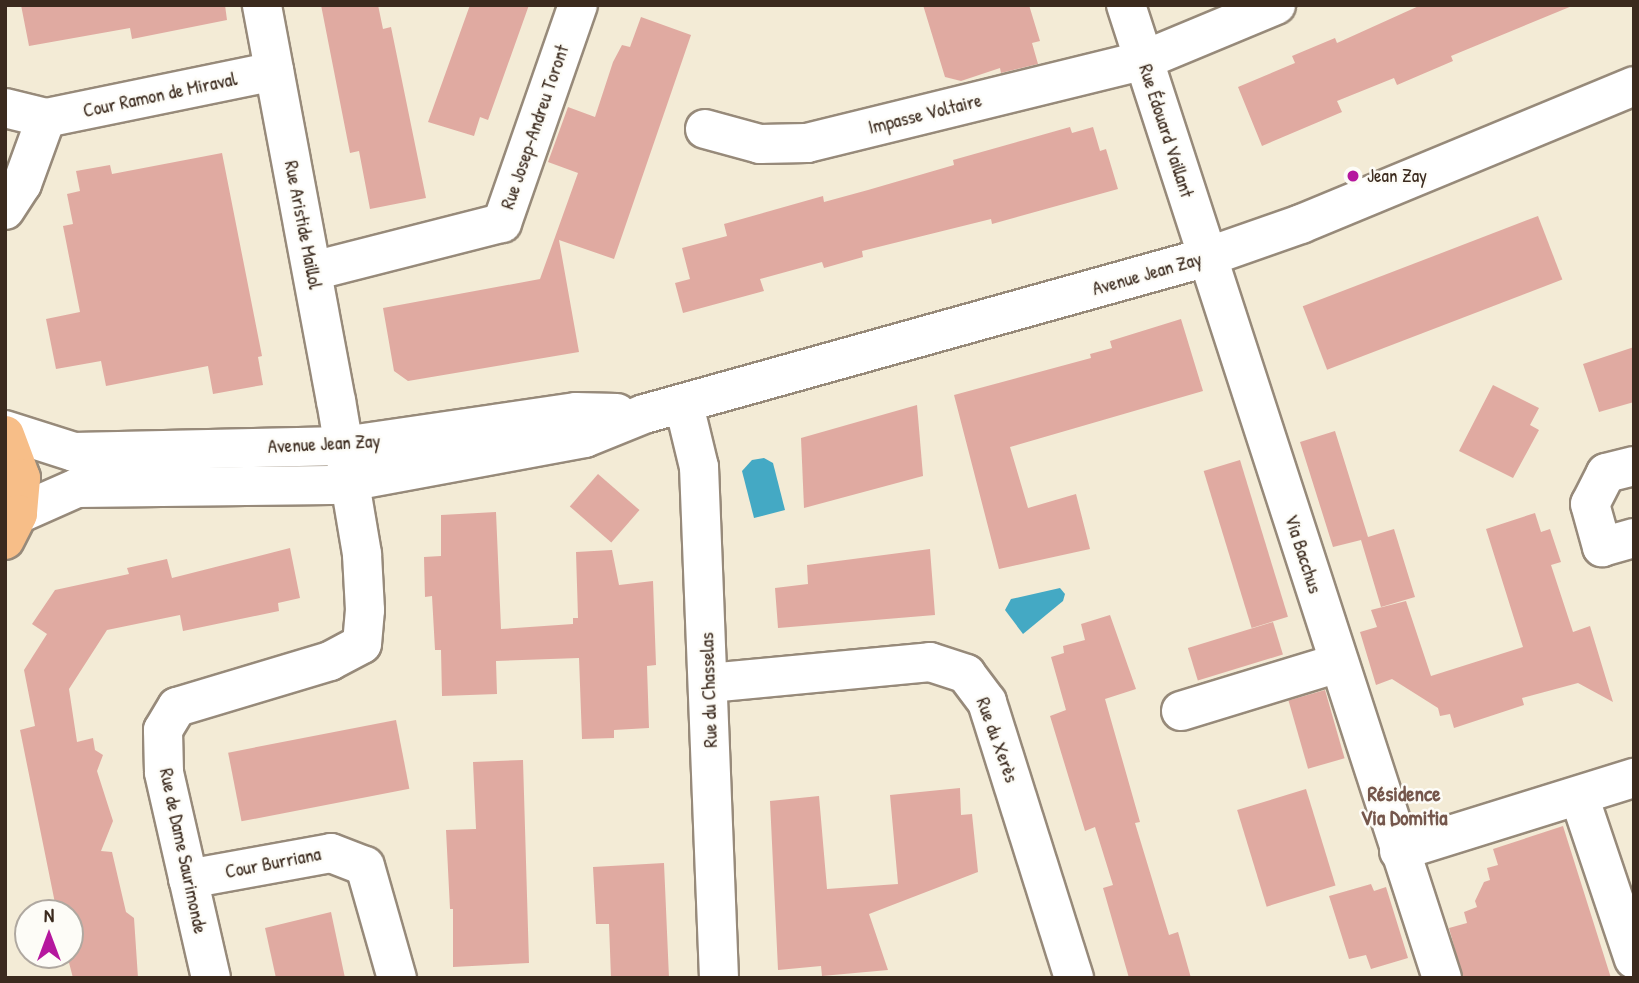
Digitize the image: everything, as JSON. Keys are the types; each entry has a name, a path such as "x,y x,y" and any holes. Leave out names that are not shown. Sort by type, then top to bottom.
{"main road":[{"path":"5,435 21,478 11,527"}],"street":[{"name":"Rue Aristide Maillol","path":"262,5 313,271 346,464"},
{"name":"Rue Josep-Andreu Toront","path":"313,271 502,223 578,5"},
{"name":"Rue Édouard Vaillant","path":"1126,5 1207,257"},
{"name":"Impasse Voltaire","path":"705,129 760,144 807,144 1144,60 1276,5"},
{"name":"Cour Ramon de Miraval","path":"5,108 46,118 274,71"},
{"name":"Avenue Jean Zay","path":"11,527 77,488 346,464 576,412 644,414 684,405 1207,257 1301,224 1634,86"},
{"path":"5,210 22,184 46,118"},
{"name":"Via Bacchus","path":"1207,257 1399,851 1432,975"},
{"name":"Rue du Chasselas","path":"684,405 699,467 719,978"},
{"name":"Avenue Jean Zay","path":"5,430 74,452 346,464"},
{"name":"Rue de Dame Saurimonde","path":"211,978 164,772 163,730 177,707 330,661 362,644 362,554 346,464"},
{"path":"1634,466 1606,473 1590,503 1602,547 1634,538"},
{"name":"Rue du Xerès","path":"709,682 930,662 966,674 987,702 1074,978"},
{"path":"1181,711 1338,663"},
{"path":"1399,851 1634,778"},
{"path":"1578,796 1634,959"},
{"name":"Cour Burriana","path":"188,879 331,853 365,866 397,978"}],"water":[{"path":"764,458 773,463 785,510 754,518 742,471 752,460"},
{"path":"1060,588 1065,594 1063,601 1023,634 1005,610 1011,599"}],"building":[{"path":"21,5 225,5 227,20 132,39 130,28 29,46"},
{"path":"321,5 378,5 383,29 391,27 426,198 370,209 359,151 350,153"},
{"path":"470,5 529,5 488,120 480,117 474,136 428,122"},
{"path":"923,5 1029,5 1040,41 1032,43 1038,64 1001,73 1000,68 961,81 945,77"},
{"path":"1421,5 1572,6 1451,56 1453,61 1397,85 1394,78 1337,101 1342,112 1262,146 1238,87 1295,63 1292,56 1335,38 1337,43"},
{"path":"641,17 691,35 614,259 559,240 579,352 408,381 394,371 383,308 540,279 578,173 548,162 568,107 595,117 613,62 622,45 630,47"},
{"path":"1070,127 1072,133 1093,127 1100,151 1106,149 1118,189 992,224 991,219 862,251 863,257 824,268 822,262 760,279 764,291 683,313 675,283 690,279 682,248 727,236 724,224 823,196 824,202 868,190 954,165 953,160"},
{"path":"222,153 262,356 258,357 263,385 213,394 208,366 106,386 101,361 56,369 46,319 80,312 63,226 73,224 67,194 80,191 76,171 110,165 112,174"},
{"path":"1538,216 1562,279 1327,370 1303,306"},
{"path":"1181,319 1203,391 1010,447 1028,508 1076,494 1090,549 999,569 954,395 1091,358 1090,354 1112,348 1110,341"},
{"path":"1634,347 1634,402 1599,412 1583,364"},
{"path":"1493,385 1539,408 1530,425 1539,430 1513,478 1459,451"},
{"path":"917,405 923,476 804,508 801,438"},
{"path":"1335,431 1368,537 1394,529 1415,597 1381,607 1361,540 1333,547 1300,442"},
{"path":"1240,460 1288,617 1252,628 1204,471"},
{"path":"598,474 640,510 611,543 570,506"},
{"path":"496,512 501,629 573,624 573,618 578,618 576,552 612,550 619,585 653,581 656,665 647,666 649,728 614,730 614,738 582,739 579,658 496,661 497,694 442,696 441,650 435,650 432,596 425,597 424,557 441,556 441,515"},
{"path":"1535,513 1541,532 1550,529 1561,562 1551,565 1573,632 1590,626 1613,702 1578,683 1522,698 1524,705 1454,728 1450,714 1440,716 1438,708 1392,679 1376,685 1360,632 1377,627 1371,610 1406,601 1431,676 1523,647 1486,529"},
{"path":"290,548 300,598 278,603 279,611 183,631 180,615 107,630 69,689 77,742 93,738 95,750 103,755 97,771 113,821 101,851 112,852 126,912 134,918 138,978 73,978 71,969 84,969 84,899 54,899 20,730 35,726 24,670 47,634 32,624 55,590 129,574 127,568 167,559 172,578"},
{"path":"930,549 935,615 778,628 775,588 808,584 807,565"},
{"path":"1110,615 1136,689 1105,699 1140,822 1135,823 1169,935 1178,932 1191,978 1129,978 1103,888 1113,885 1095,827 1085,831 1050,716 1066,710 1051,657 1064,653 1063,646 1085,640 1081,624"},
{"path":"1273,622 1283,655 1198,681 1188,648"},
{"path":"1325,690 1345,758 1308,769 1288,700"},
{"path":"396,720 409,789 241,821 228,753"},
{"path":"523,760 529,963 453,967 453,909 450,909 446,830 476,829 473,762"},
{"path":"960,788 961,815 972,814 978,872 869,914 888,970 822,976 821,966 778,970 770,801 819,796 827,889 898,884 890,795"},
{"path":"1306,789 1336,886 1267,907 1237,810"},
{"path":"1563,826 1611,978 1463,978 1449,928 1467,923 1464,912 1477,907 1475,901 1484,882 1490,880 1487,868 1498,865 1493,849"},
{"path":"664,863 669,978 611,978 609,924 596,924 593,867"},
{"path":"1371,884 1374,891 1386,887 1408,958 1371,969 1366,955 1349,959 1329,896"},
{"path":"331,912 345,978 276,978 265,928"}],"place":[{"name":"Jean Zay","path":"1353,176"}],"district":[{"name":"Résidence Via Domitia","path":"1404,806"}]}
